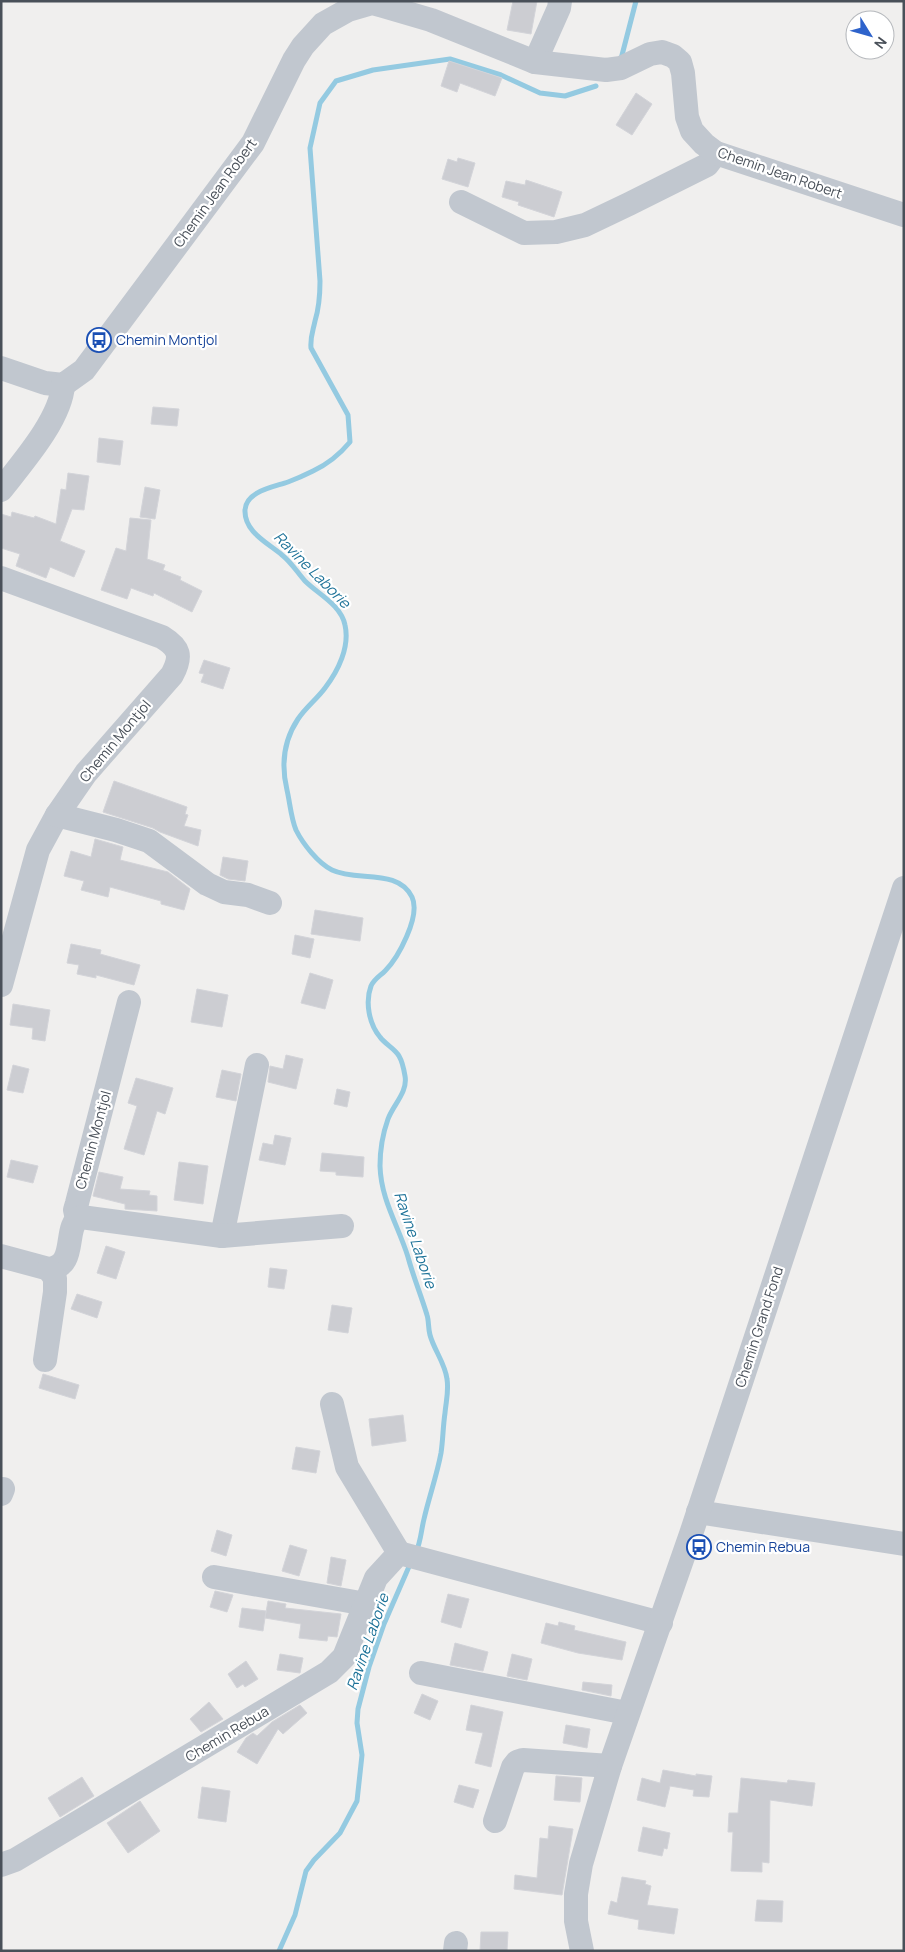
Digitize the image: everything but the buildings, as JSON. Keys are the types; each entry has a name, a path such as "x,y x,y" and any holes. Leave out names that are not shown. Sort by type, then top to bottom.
{"street":[{"path":"535,62 559,8 560,1"},
{"name":"Chemin Jean Robert","path":"63,385 84,370 253,143 294,60 303,46 323,24 348,10 372,2 431,20 535,62 606,70 620,68 650,54 662,52 673,56 680,62 683,73 687,117 692,131 716,153 904,214"},
{"path":"461,202 524,234 556,232 585,225 629,204 707,165 716,153"},
{"path":"1,368 45,383 63,385 58,408 34,446 1,490"},
{"name":"Chemin Montjol","path":"1,578 162,637 171,643 177,651 178,661 172,675 86,772 56,815 38,850 1,985"},
{"path":"56,815 116,830 149,841 207,884 224,892 248,895 270,903"},
{"name":"Chemin Grand Fond","path":"582,1951 576,1921 576,1894 581,1864 610,1766 627,1713 661,1623 904,888"},
{"name":"Chemin Montjol","path":"49,1269 60,1266 66,1258 74,1222 77,1219 75,1210 129,1002"},
{"path":"222,1236 257,1065"},
{"path":"77,1219 89,1217 222,1236 342,1226"},
{"path":"1,1256 49,1269 55,1278 56,1292 45,1360"},
{"path":"332,1404 347,1467 403,1553 661,1623"},
{"path":"698,1512 904,1544"},
{"name":"Chemin Rebua","path":"1,1865 15,1860 329,1672 344,1658 376,1578 403,1553"},
{"path":"214,1577 366,1604"},
{"path":"422,1673 627,1713"},
{"path":"495,1821 513,1767 517,1762 523,1760 610,1766"}],"waterway":[{"name":"Ravine Laborie","path":"621,59 636,1"},
{"name":"Ravine Laborie","path":"416,1552 441,1453 448,1383 444,1367 430,1335 427,1315 404,1245 383,1190 380,1166 383,1136 390,1114 404,1088 405,1076 399,1056 376,1032 368,1006 369,992 372,984 390,965 402,947 411,925 414,905 412,897 406,888 397,882 376,877 342,873 327,867 311,853 296,830 285,781 284,762 287,744 298,719 325,688 342,658 346,642 345,625 343,618 334,606 305,581 285,558 253,531 248,525 245,510 250,498 255,494 294,480 318,468 342,451 350,442 348,415 311,348 320,281 310,148 320,103 336,81 373,70 450,59 501,75 540,93 565,96 596,86"},
{"name":"Ravine Laborie","path":"279,1951 295,1915 306,1871 340,1833 357,1801 362,1755 357,1723 358,1709 369,1667 384,1624 411,1562"}],"place":[{"name":"Chemin Montjol","path":"99,340"},
{"name":"Chemin Rebua","path":"699,1547"}]}
